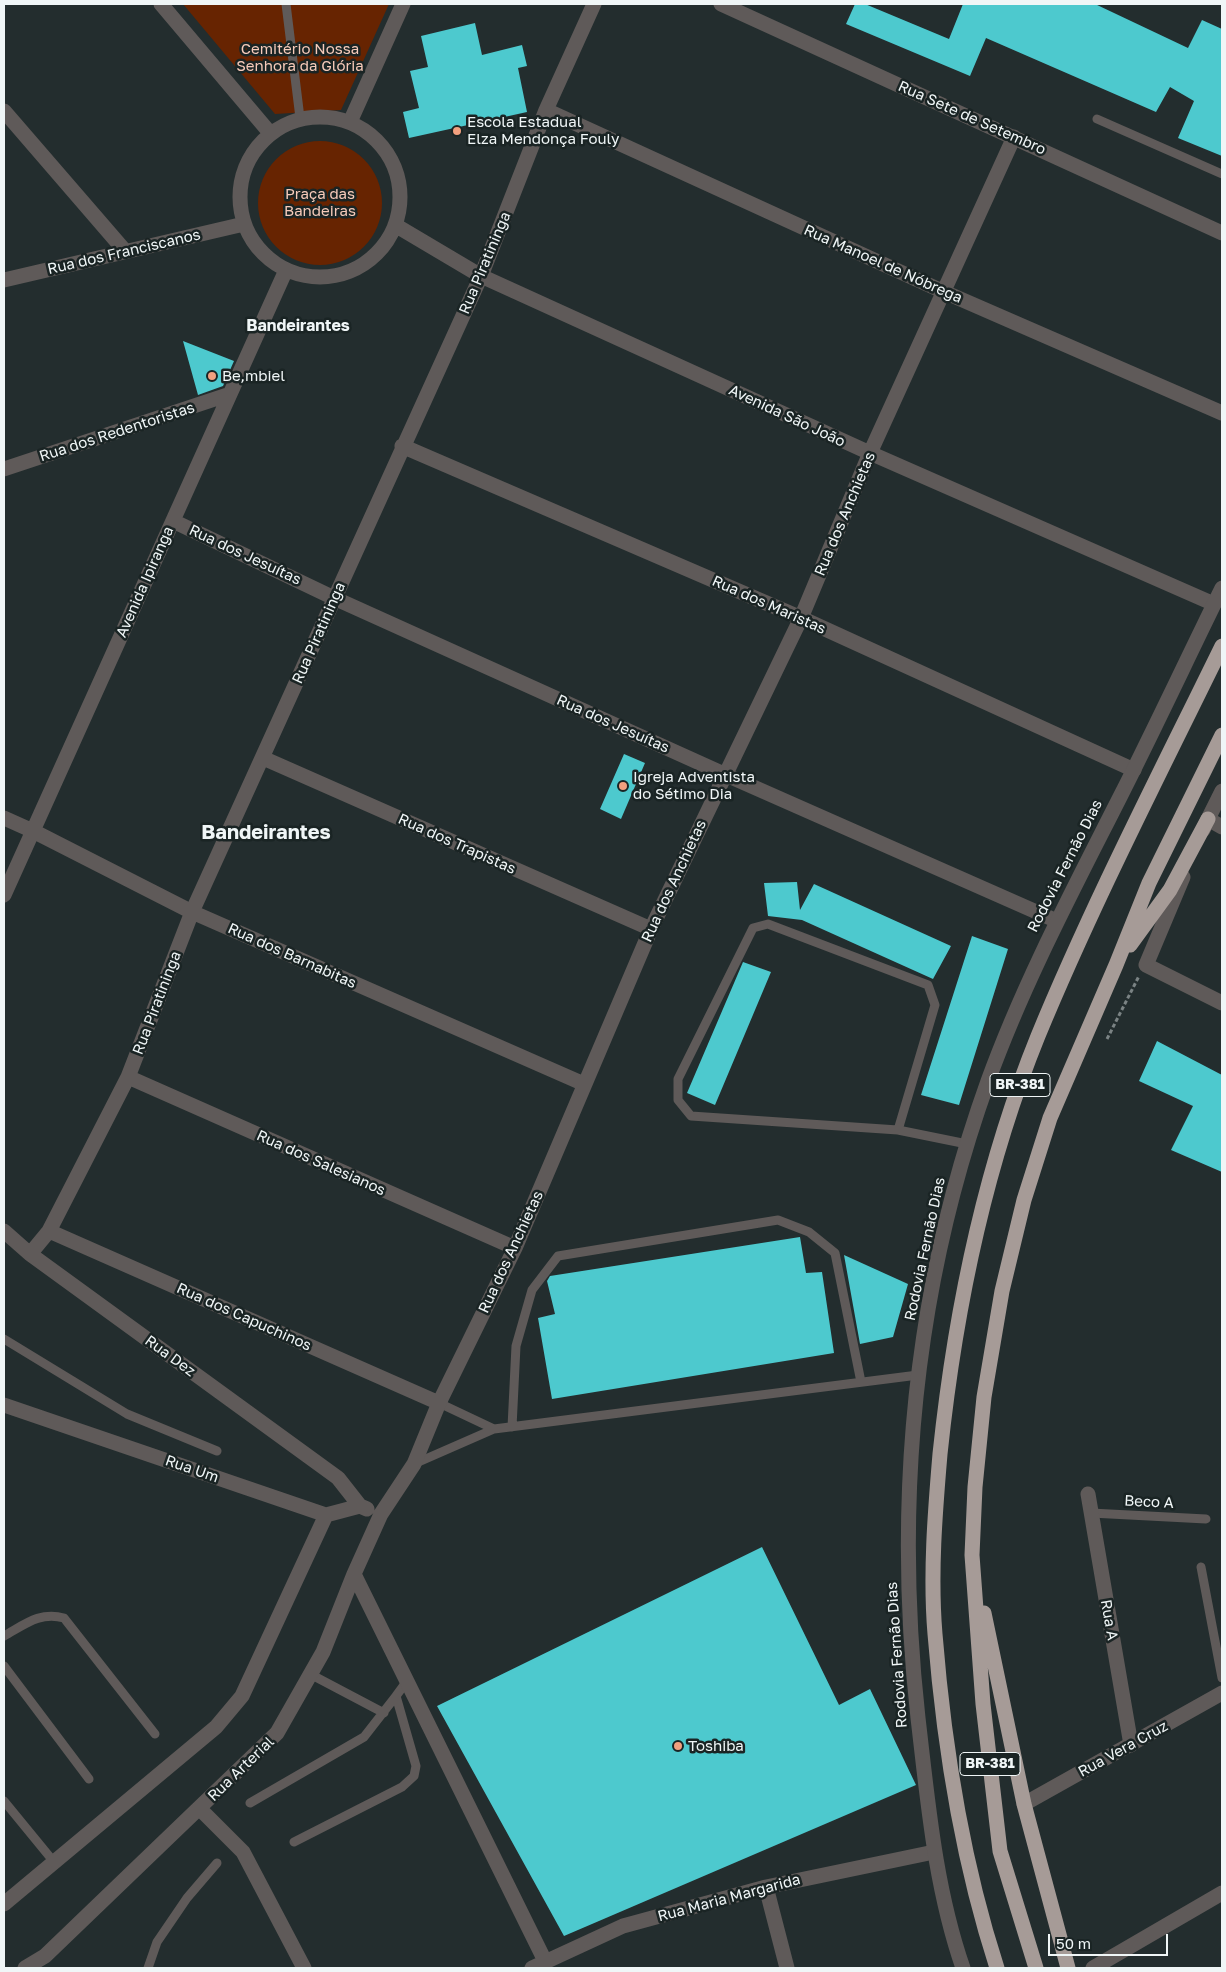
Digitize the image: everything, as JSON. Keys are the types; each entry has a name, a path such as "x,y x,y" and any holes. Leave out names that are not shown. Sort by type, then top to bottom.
{"highway":[{"name":"BR-381","path":"997,1968 968,1862 952,1782 935,1632 934,1558 937,1485 947,1391 964,1285 987,1188 1015,1099 1038,1037 1115,865 1222,646"},
{"name":"BR-381","path":"1036,1968 1000,1851 983,1704 972,1556 975,1487 984,1397 1002,1291 1022,1209 1050,1118 1116,965 1149,882 1222,735"},
{"name":"BR-381","path":"1116,965 1170,890 1208,819"},
{"path":"972,1556 1024,1804 1068,1968"}],"street":[{"path":"161,4 270,133"},
{"path":"350,122 403,4"},
{"name":"Rua Piratininga","path":"30,1254 49,1230 128,1077 192,912 402,446 481,276 546,110 594,4"},
{"name":"Rua Sete de Setembro","path":"721,4 1222,233"},
{"name":"Rua Manoel de Nóbrega","path":"546,110 942,291 1222,413"},
{"path":"4,111 125,252"},
{"path":"333,117 350,122 367,132 382,146 393,164 399,184 400,205 395,225 387,242 374,256 359,267 342,274 314,277 286,270 260,251 244,224 240,204 240,184 246,165 256,148 270,133 300,118 333,117"},
{"name":"Rua dos Anchietas","path":"381,1514 414,1464 439,1404 515,1248 651,929 724,774 801,618 870,453 942,291 1014,137"},
{"name":"Rua dos Franciscanos","path":"4,280 244,224"},
{"name":"Avenida São João","path":"395,225 481,276 870,453 1214,604"},
{"name":"Avenida Ipiranga","path":"4,895 286,270"},
{"name":"Rua dos Redentoristas","path":"4,469 230,394"},
{"name":"Rua dos Maristas","path":"402,446 801,618 1134,770"},
{"name":"Rua dos Jesuítas","path":"173,521 334,598 724,774 1057,921"},
{"name":"Rodovia Fernão Dias","path":"963,1968 944,1900 934,1852 913,1668 907,1547 910,1448 918,1375 947,1219 967,1144 989,1079 1034,969 1134,770 1222,588"},
{"name":"Rua dos Trapistas","path":"263,758 651,929"},
{"name":"BR-381","path":"1208,819 1222,791"},
{"name":"Rua dos Barnabitas","path":"4,818 192,912 584,1084"},
{"path":"1222,827 1208,819 1146,965 1222,1002"},
{"name":"Rua dos Salesianos","path":"128,1077 515,1248"},
{"name":"Rua dos Capuchinos","path":"49,1230 439,1404"},
{"name":"Rua Dez","path":"4,1231 30,1254 338,1478 360,1506"},
{"name":"Rua Um","path":"4,1405 326,1515"},
{"name":"Rua A","path":"1088,1494 1131,1745"},
{"path":"4,1904 216,1727 242,1696 326,1515 360,1506 381,1514"},
{"name":"Rua Arterial","path":"25,1968 45,1956 277,1733 323,1652 354,1574 381,1514"},
{"path":"354,1574 407,1681 538,1965"},
{"name":"Rua Vera Cruz","path":"1024,1804 1222,1693"},
{"path":"200,1808 242,1852 304,1968"},
{"name":"Rua Maria Margarida","path":"538,1965 623,1926 766,1887 934,1852"},
{"path":"766,1887 787,1968"},
{"path":"1093,1968 1222,1894"}],"lane":[{"path":"286,4 300,118"},
{"path":"1097,119 1222,174"},
{"path":"898,1130 935,1005 928,985 768,924 753,928 678,1079 678,1100 691,1116 898,1130 967,1144"},
{"path":"512,1427 516,1346 532,1290 558,1256 778,1220 809,1232 835,1253 861,1382"},
{"path":"4,1339 127,1414 217,1451"},
{"path":"414,1464 494,1429 918,1375"},
{"path":"439,1404 494,1429"},
{"name":"Beco A","path":"1091,1513 1206,1519"},
{"path":"1201,1566 1222,1678"},
{"path":"4,1636 41,1616 51,1614 64,1618 155,1734"},
{"path":"4,1666 89,1779"},
{"path":"310,1674 384,1713"},
{"path":"250,1803 364,1737 407,1681"},
{"path":"294,1842 402,1787 414,1776 416,1766 396,1696"},
{"path":"4,1801 54,1862"},
{"path":"148,1968 157,1942 187,1898 217,1863"}],"path":[{"path":"1107,1039 1146,965"}],"green space":[{"name":"Cemitério Nossa Senhora da Glória","path":"183,4 389,4 341,110 275,114"},
{"name":"Praça das Bandeiras","path":"320,141 344,146 364,159 377,179 382,203 377,227 364,247 344,260 320,265 296,260 276,247 263,227 258,203 263,179 276,159 296,146"}],"building":[{"path":"855,4 865,4 949,39 963,4 1095,4 1188,48 1202,20 1222,29 1222,156 1178,138 1194,101 1170,87 1156,112 986,38 970,76 846,24"},
{"path":"475,23 482,55 522,45 527,66 518,68 527,112 409,138 403,112 419,108 410,71 428,67 421,36"},
{"name":"Be,mbiel","path":"183,341 234,361 223,386 198,395"},
{"name":"Igreja Adventista do Sétimo Dia","path":"624,754 645,763 621,819 600,809"},
{"path":"797,882 800,910 814,884 951,946 933,979 802,920 768,916 764,883"},
{"path":"972,936 1008,949 959,1105 921,1095"},
{"path":"743,962 771,972 715,1105 687,1093"},
{"path":"1157,1041 1222,1075 1222,1172 1171,1150 1193,1106 1139,1081"},
{"path":"800,1237 806,1273 822,1272 834,1353 552,1399 538,1318 555,1314 547,1281 550,1276"},
{"path":"844,1255 908,1284 893,1337 860,1344"},
{"name":"Toshiba","path":"762,1547 839,1705 870,1689 916,1785 564,1936 437,1706"}],"place":[{"name":"Escola Estadual Elza Mendonça Fouly","path":"457,131"},
{"name":"Be,mbiel","path":"212,376"},
{"name":"Igreja Adventista do Sétimo Dia","path":"623,786"},
{"name":"Toshiba","path":"678,1746"}],"district":[{"name":"Bandeirantes","path":"298,326"},
{"name":"Bandeirantes","path":"266,833"}]}
